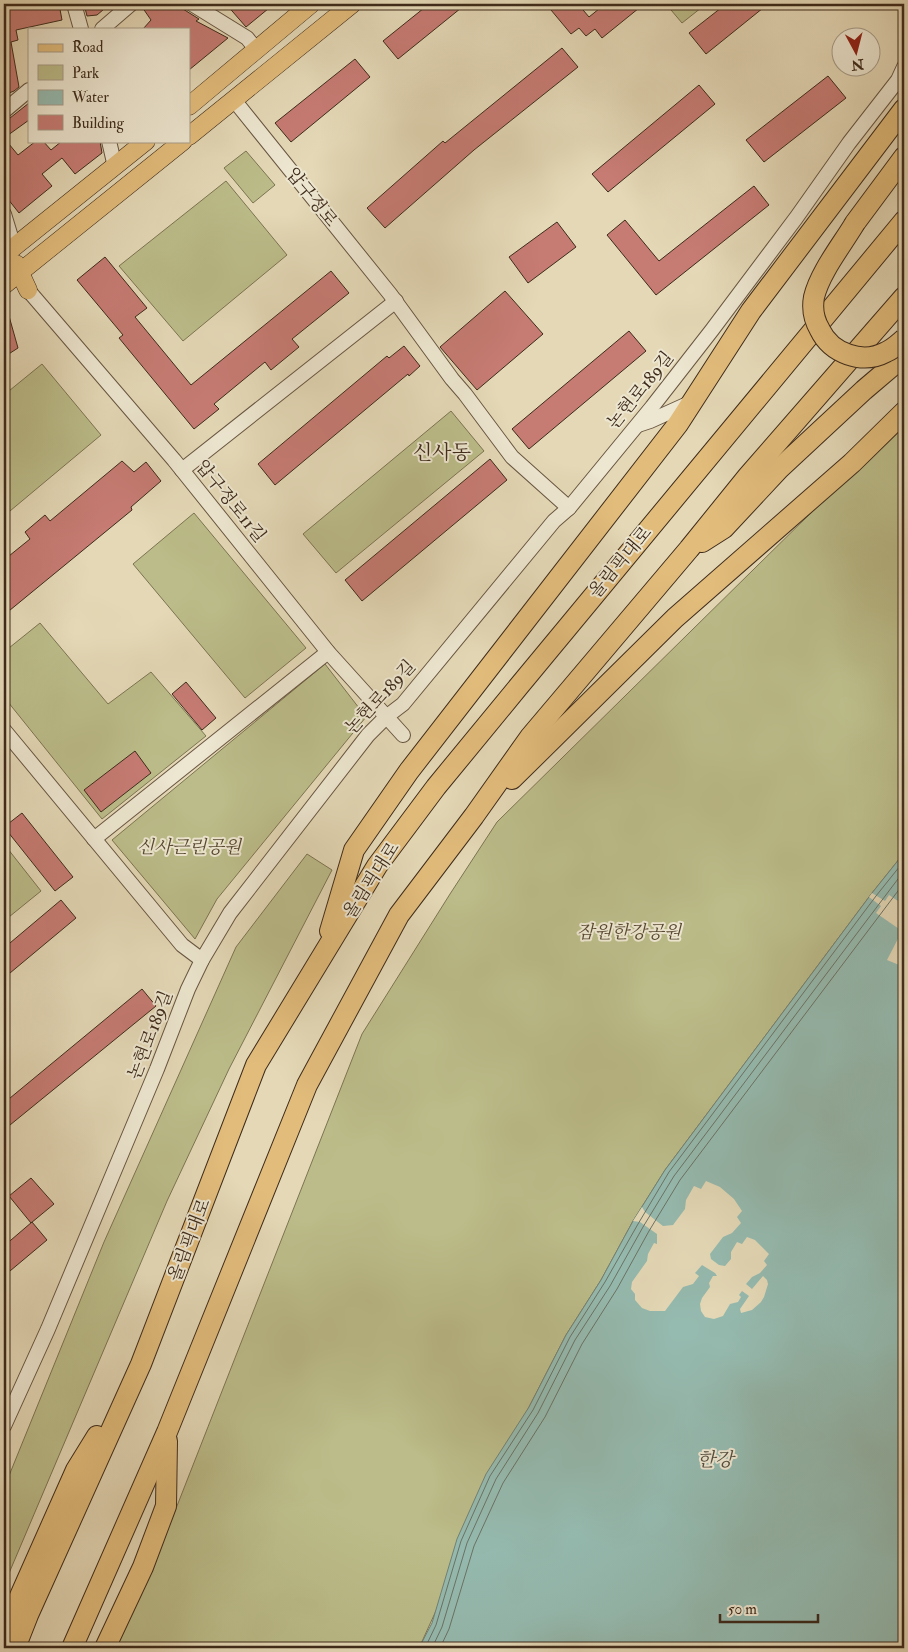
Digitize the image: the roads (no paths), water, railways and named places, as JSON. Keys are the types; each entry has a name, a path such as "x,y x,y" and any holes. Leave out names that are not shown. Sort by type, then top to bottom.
{"highway":[{"path":"320,961 354,850 409,771 678,424 751,311 904,109"},
{"path":"904,157 856,223 821,278 814,297 813,310 816,323 824,338 833,348 845,354 870,357 884,353 904,339"},
{"name":"올림픽대로","path":"15,1648 141,1364 256,1065 377,866 436,786 904,221"},
{"path":"72,1648 167,1432 308,1084 399,915 474,816 530,737 690,550 748,476 904,297"},
{"path":"690,550 724,528 779,470 864,390 904,356"},
{"path":"474,816 675,618 852,463 904,412"},
{"path":"4,1632 76,1470 141,1364"},
{"path":"105,1648 143,1567 166,1506 167,1432"}],"main road":[{"path":"190,105 311,4"},
{"path":"190,135 352,4"},
{"path":"219,82 234,100"},
{"path":"28,290 8,247 115,167 145,142"},
{"path":"4,285 182,142"}],"street":[{"path":"74,4 80,28"},
{"path":"103,28 131,4"},
{"path":"192,4 246,38 256,49"},
{"name":"논현로189길","path":"4,1426 7,1408 48,1329 157,1069 188,989 202,960 230,913 368,735 386,717 403,704 554,521 569,508 652,407 791,225 849,143 898,80 904,67"},
{"path":"4,111 28,91"},
{"name":"압구정로","path":"234,100 393,297 452,379 512,457 569,508"},
{"path":"109,142 115,167"},
{"path":"4,214 8,247"},
{"name":"압구정로11길","path":"28,290 182,470 328,652 403,735"},
{"path":"182,470 393,297"},
{"path":"636,425 650,421 692,402"},
{"path":"94,839 328,652"},
{"path":"4,730 182,945 202,960"}],"water":[{"name":"한강","path":"904,853 904,1648 419,1648 432,1623 457,1539 486,1474 529,1407 566,1335 601,1280 633,1221 665,1170"}],"district":[{"name":"신사동","path":"442,452"}],"park label":[{"name":"신사근린공원","path":"189,847"},
{"name":"잠원한강공원","path":"629,932"}]}
